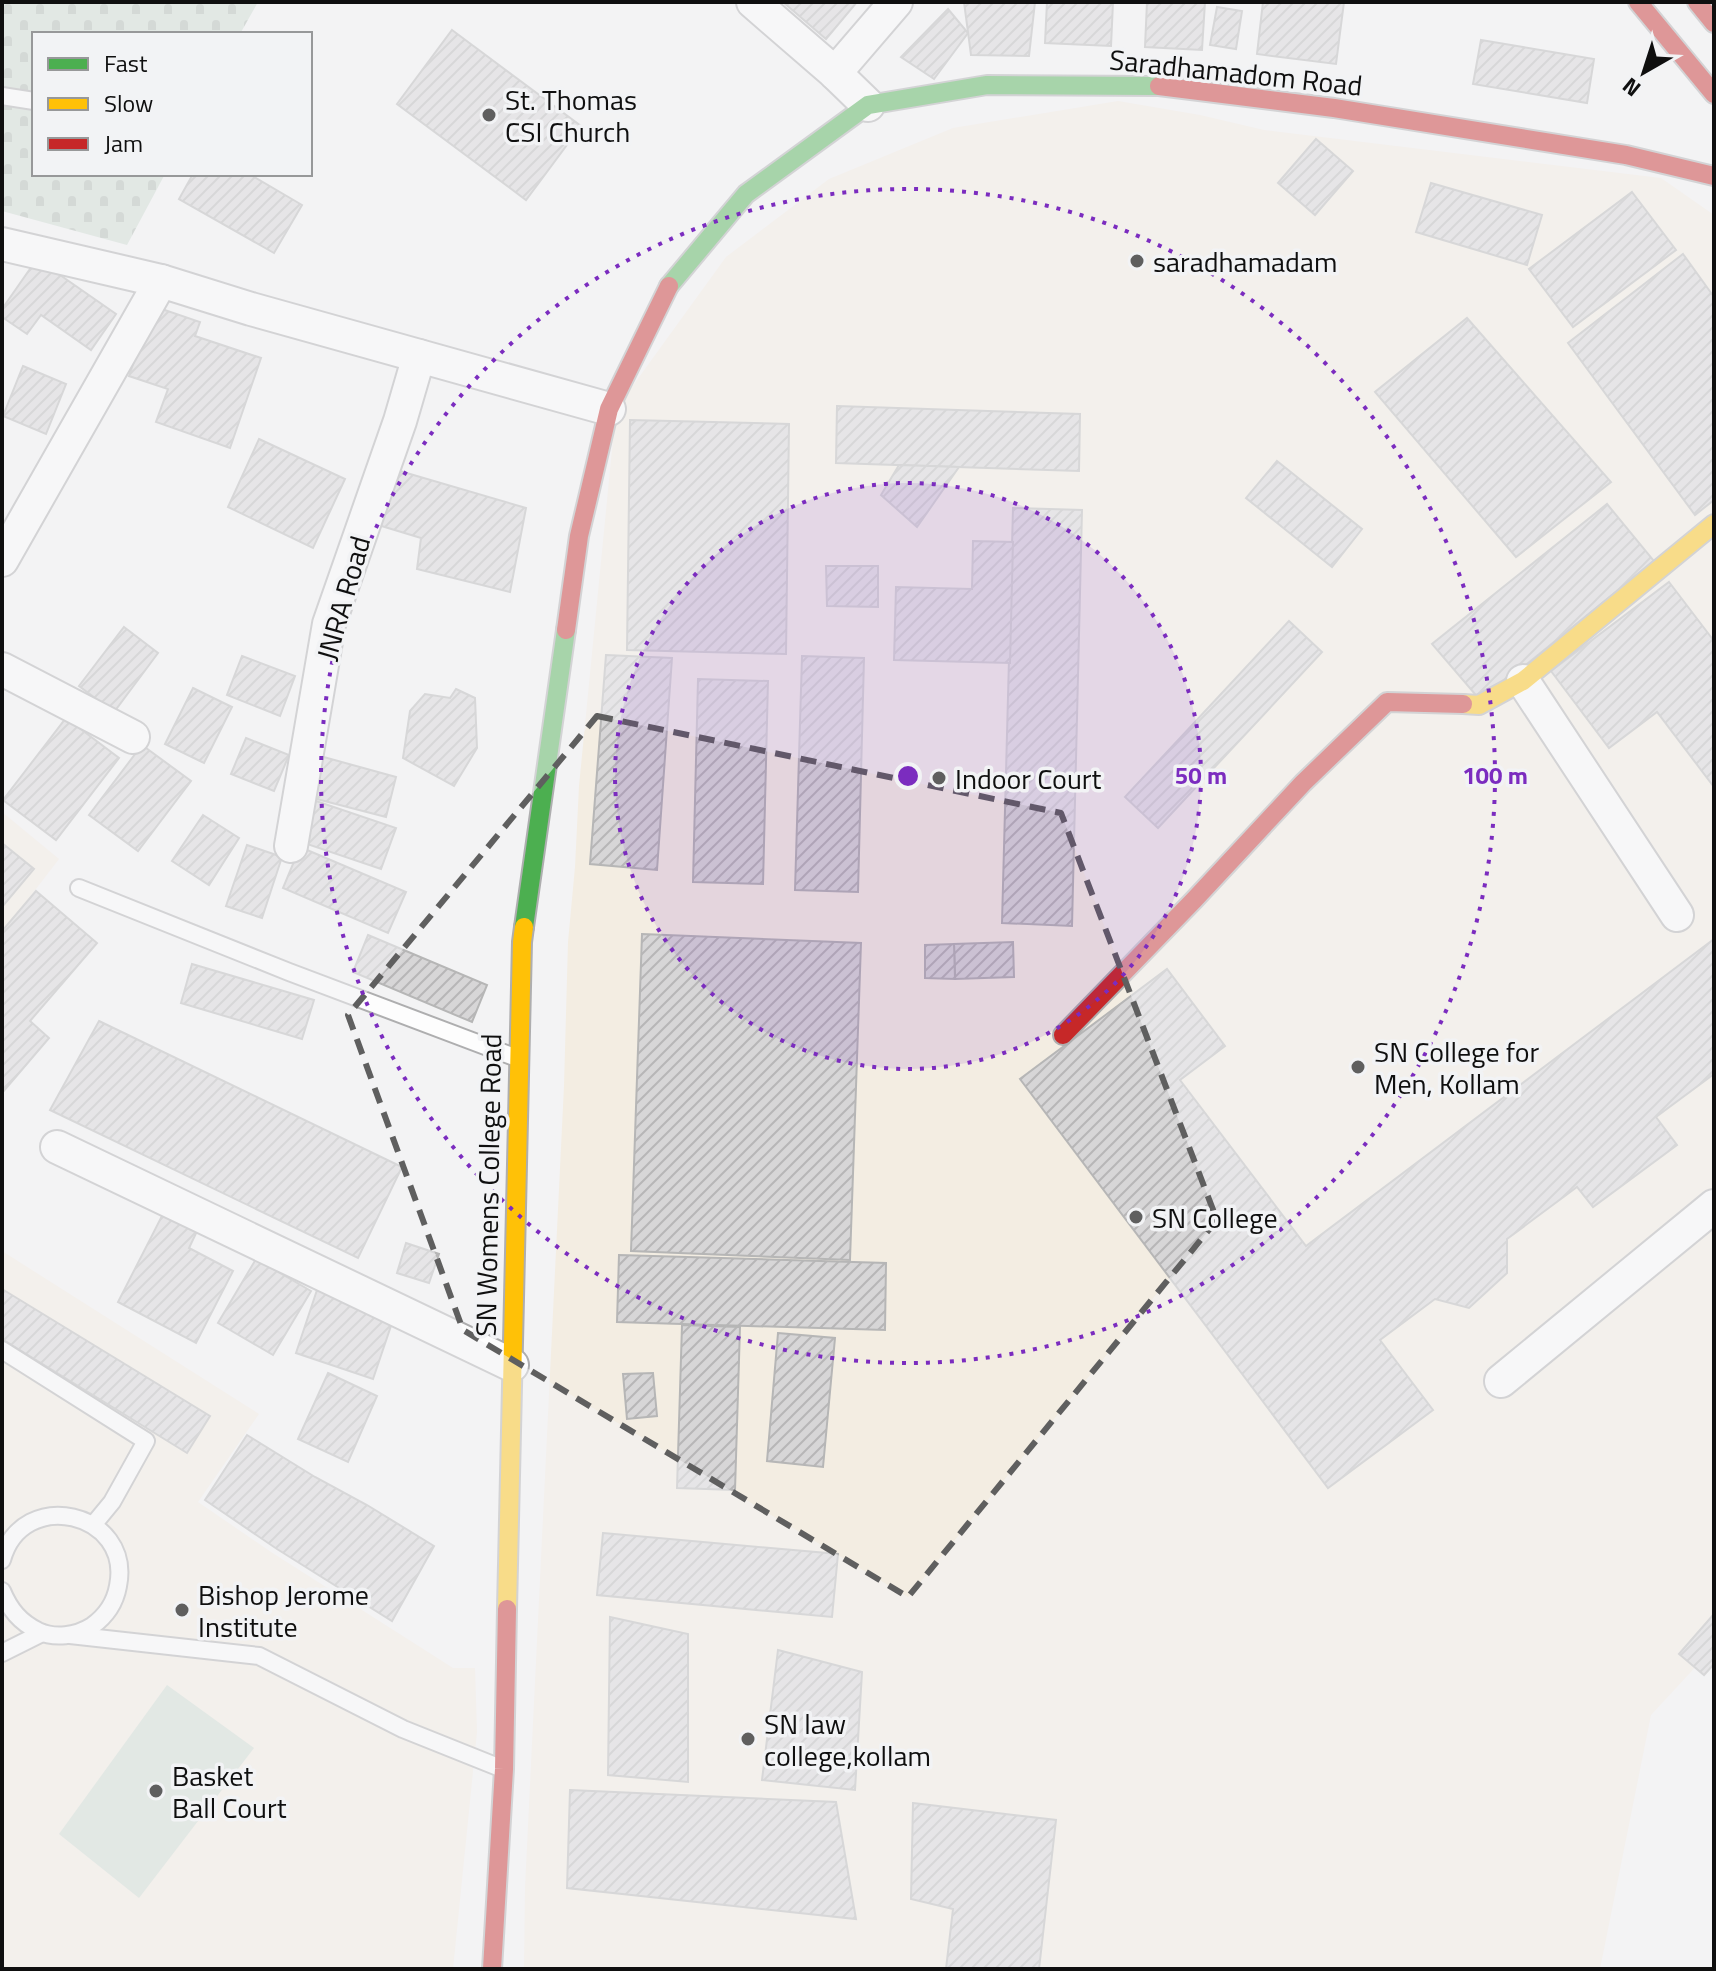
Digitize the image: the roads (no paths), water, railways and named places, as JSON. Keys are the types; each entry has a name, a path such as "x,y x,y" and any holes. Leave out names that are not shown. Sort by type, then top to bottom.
{"street":[{"path":"753,2 868,105"},
{"path":"835,73 896,2"},
{"path":"1638,2 1714,94"},
{"path":"1697,2 1714,23"},
{"name":"Saradhamadom Road","path":"609,409 671,283 746,194 868,105 987,85 1148,85 1334,108 1626,155 1714,176"},
{"path":"4,247 161,281 609,409"},
{"path":"2,560 161,281"},
{"name":"JNRA Road","path":"291,846 329,624 400,421 419,356"},
{"name":"SN Womens College Road","path":"492,1969 504,1769 522,942 579,536 609,409"},
{"path":"1063,1035 1303,783 1387,702 1479,705 1523,681 1714,524"},
{"path":"2,669 133,737"},
{"path":"1523,681 1677,915"},
{"path":"57,1147 512,1365"},
{"path":"1501,1381 1714,1206"}],"lane":[{"path":"2,96 32,101"},
{"path":"79,888 289,972 519,1058"},
{"path":"2,1350 146,1441 112,1502 93,1525"},
{"path":"2,1560 5,1549 17,1532 33,1520 53,1515 74,1516 93,1525 108,1539 117,1557 120,1577 116,1598 105,1615 89,1628 70,1635"},
{"path":"2,1591 17,1616 42,1633 259,1656 403,1729 504,1769"},
{"path":"2,1653 42,1633"}],"place":[{"name":"St. Thomas CSI Church","path":"489,115"},
{"name":"saradhamadam","path":"1137,261"},
{"name":"Indoor Court","path":"939,778"},
{"name":"SN College for Men, Kollam","path":"1358,1067"},
{"name":"SN College","path":"1136,1217"},
{"name":"Bishop Jerome Institute","path":"182,1610"},
{"name":"SN law college,kollam","path":"748,1739"},
{"name":"Basket Ball Court","path":"156,1791"}]}
